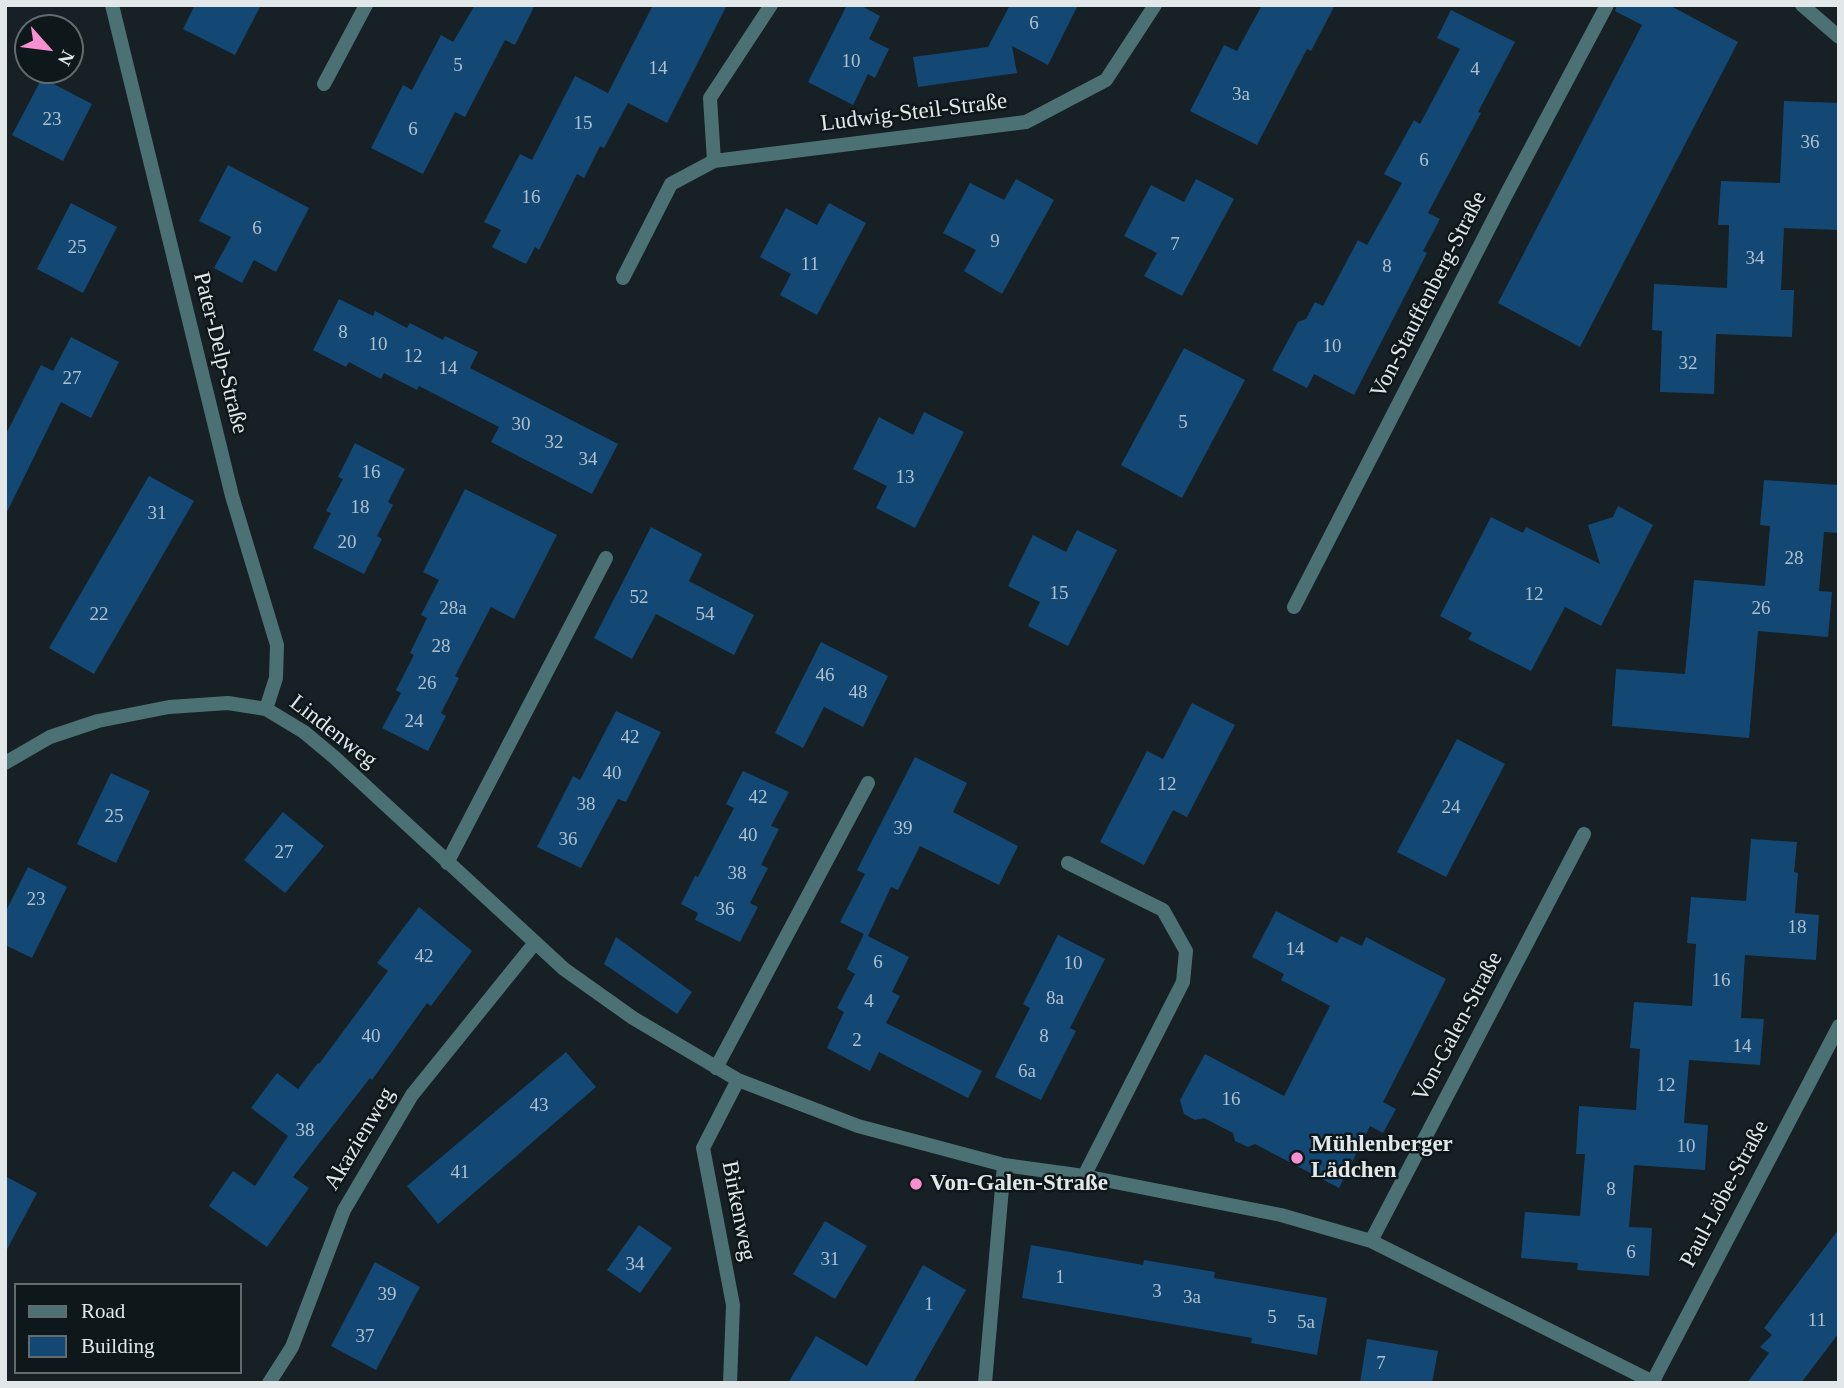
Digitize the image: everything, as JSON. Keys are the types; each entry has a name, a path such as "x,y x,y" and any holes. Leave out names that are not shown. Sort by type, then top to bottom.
{"street":[{"name":"Pater-Delp-Straße","path":"112,5 232,496 277,645 276,678 266,709"},
{"path":"324,85 366,5"},
{"path":"714,162 710,98 771,5"},
{"name":"Ludwig-Steil-Straße","path":"623,278 671,184 714,162 1026,121 1106,80 1155,5"},
{"name":"Von-Stauffenberg-Straße","path":"1294,607 1507,193 1608,5"},
{"path":"1802,5 1839,37"},
{"path":"447,863 606,558"},
{"name":"Lindenweg","path":"5,762 50,737 98,720 169,707 228,704 266,709 304,732 334,757 534,944"},
{"path":"716,1068 868,783"},
{"name":"Von-Galen-Straße","path":"1371,1241 1584,834"},
{"path":"1068,863 1163,910 1186,951 1183,982 1084,1176"},
{"path":"534,944 633,1018 738,1080 859,1126 1004,1165 1084,1176 1281,1215 1371,1241 1653,1382"},
{"name":"Akazienweg","path":"269,1383 292,1347 344,1210 412,1096 534,944"},
{"name":"Paul-Löbe-Straße","path":"1653,1382 1839,1026"},
{"name":"Birkenweg","path":"730,1383 733,1306 704,1148 738,1080"},
{"path":"985,1383 1004,1165"}],"building":[{"path":"195,5 261,5 235,55 183,29"},
{"path":"475,5 535,5 515,45 505,40 465,117 455,112 423,174 371,148 403,85 412,90 441,35 453,42"},
{"path":"653,5 727,5 667,123 628,103 604,148 600,146 584,178 577,174 539,250 535,247 526,264 492,247 501,230 484,222 520,154 532,160 575,76 608,93"},
{"path":"847,5 860,5 880,16 869,39 889,49 875,78 868,74 853,105 808,82"},
{"path":"1010,5 1078,5 1048,65 1012,46 1017,73 918,87 913,57 988,47"},
{"path":"1262,5 1335,5 1311,51 1307,49 1257,145 1190,111 1224,45 1237,51"},
{"path":"1617,5 1669,5 1738,42 1580,347 1498,303 1642,25 1615,11"},
{"path":"1451,10 1515,42 1428,213 1440,219 1423,251 1427,253 1354,395 1314,374 1307,388 1272,370 1298,322 1306,319 1315,302 1323,306 1358,240 1367,245 1402,183 1384,174 1414,120 1420,124 1460,49 1437,38"},
{"path":"39,84 54,84 92,104 63,161 12,135"},
{"path":"1784,101 1839,103 1839,230 1784,228 1781,290 1794,290 1792,337 1716,334 1714,394 1660,392 1662,331 1652,330 1654,284 1727,288 1729,225 1718,225 1721,181 1780,183"},
{"path":"228,165 309,208 276,272 254,260 242,283 214,268 231,237 199,221"},
{"path":"1016,179 1054,200 1002,294 964,271 976,250 943,233 970,183 1004,200"},
{"path":"1196,179 1234,199 1182,296 1144,276 1157,253 1124,236 1151,185 1184,202"},
{"path":"71,203 117,227 83,293 37,269"},
{"path":"829,203 866,223 817,315 780,295 791,274 760,257 786,208 817,225"},
{"path":"339,299 373,316 375,311 407,328 410,323 443,340 445,336 478,352 470,368 618,444 592,494 491,442 499,427 419,386 417,390 384,373 381,379 349,362 346,367 313,350"},
{"path":"71,337 119,362 91,418 61,402 5,516 5,436 41,365 53,371"},
{"path":"1184,348 1245,380 1182,498 1121,465"},
{"path":"924,412 964,432 915,528 876,508 887,486 853,469 879,417 913,435"},
{"path":"355,443 405,469 388,502 393,505 377,536 382,539 364,574 313,548 331,513 326,511 343,479 338,477"},
{"path":"149,476 194,501 94,674 49,648"},
{"path":"1764,480 1839,485 1839,533 1824,532 1819,591 1832,592 1828,637 1758,631 1749,738 1612,726 1616,669 1685,674 1694,580 1765,586 1770,526 1760,525"},
{"path":"465,489 557,535 514,619 491,607 455,676 459,678 441,713 446,716 428,751 382,728 401,693 396,690 414,655 410,653 427,618 421,615 439,580 423,572"},
{"path":"1618,506 1653,525 1601,626 1565,607 1531,671 1468,639 1472,633 1440,616 1491,517 1523,533 1526,527 1600,564 1588,525 1613,517"},
{"path":"651,527 702,554 689,581 754,615 734,655 656,614 632,659 594,638"},
{"path":"1077,530 1117,550 1068,646 1028,626 1040,602 1008,586 1033,535 1066,552"},
{"path":"821,642 888,676 863,727 824,707 803,748 775,733"},
{"path":"1192,703 1235,725 1187,817 1173,810 1144,865 1100,842 1147,751 1163,759"},
{"path":"616,711 661,732 626,802 618,799 581,868 537,847 573,776 580,780"},
{"path":"1457,739 1505,764 1446,877 1397,852"},
{"path":"915,757 967,783 953,812 1018,846 999,885 920,846 898,890 891,887 868,936 840,922 865,874 857,870"},
{"path":"743,771 789,792 771,826 779,829 761,865 768,868 750,903 758,907 740,942 695,920 698,913 681,904 734,808 726,804"},
{"path":"111,773 150,791 116,863 77,844"},
{"path":"283,812 324,846 285,893 244,860"},
{"path":"1751,839 1797,842 1794,872 1798,873 1795,913 1819,915 1816,960 1745,955 1741,1018 1764,1019 1760,1065 1689,1060 1684,1123 1708,1125 1705,1170 1634,1165 1629,1227 1652,1228 1649,1276 1577,1270 1578,1263 1521,1258 1525,1212 1580,1216 1585,1154 1576,1154 1579,1106 1636,1110 1640,1049 1630,1048 1634,1002 1692,1006 1696,944 1687,943 1691,897 1746,901"},
{"path":"28,867 67,887 32,958 5,945 5,913"},
{"path":"419,907 472,951 431,1006 427,1003 372,1080 370,1078 293,1177 309,1188 267,1247 209,1206 233,1171 255,1186 288,1136 251,1108 277,1073 298,1089 319,1064 388,971 377,963"},
{"path":"1276,911 1337,943 1341,936 1362,946 1366,937 1446,979 1383,1102 1396,1109 1383,1133 1370,1126 1339,1188 1255,1144 1248,1147 1235,1141 1233,1133 1204,1118 1195,1120 1184,1114 1180,1100 1205,1054 1284,1096 1330,1006 1281,980 1284,974 1252,957"},
{"path":"864,934 909,957 892,992 900,996 886,1023 982,1071 968,1098 879,1052 870,1071 827,1048 844,1012 837,1008 855,974 847,969"},
{"path":"1058,935 1105,959 1070,1028 1076,1031 1041,1100 995,1077 1030,1008 1023,1004"},
{"path":"616,937 692,992 677,1014 604,964"},
{"path":"566,1052 596,1087 438,1224 407,1186"},
{"path":"5,1176 37,1193 5,1253"},
{"path":"825,1221 867,1246 835,1299 793,1274"},
{"path":"639,1225 672,1248 640,1293 607,1270"},
{"path":"1839,1229 1839,1333 1801,1383 1747,1383 1769,1353 1760,1347 1772,1335 1764,1328"},
{"path":"1031,1245 1143,1265 1144,1260 1215,1272 1214,1278 1327,1298 1317,1355 1251,1343 1252,1338 1022,1298"},
{"path":"375,1262 420,1287 376,1370 331,1346"},
{"path":"923,1265 966,1290 913,1383 788,1383 816,1336 867,1366"},
{"path":"1367,1339 1438,1351 1432,1383 1360,1383"}],"place":[{"name":"Mühlenberger Lädchen","path":"1297,1158"},
{"name":"Von-Galen-Straße","path":"916,1184"}]}
